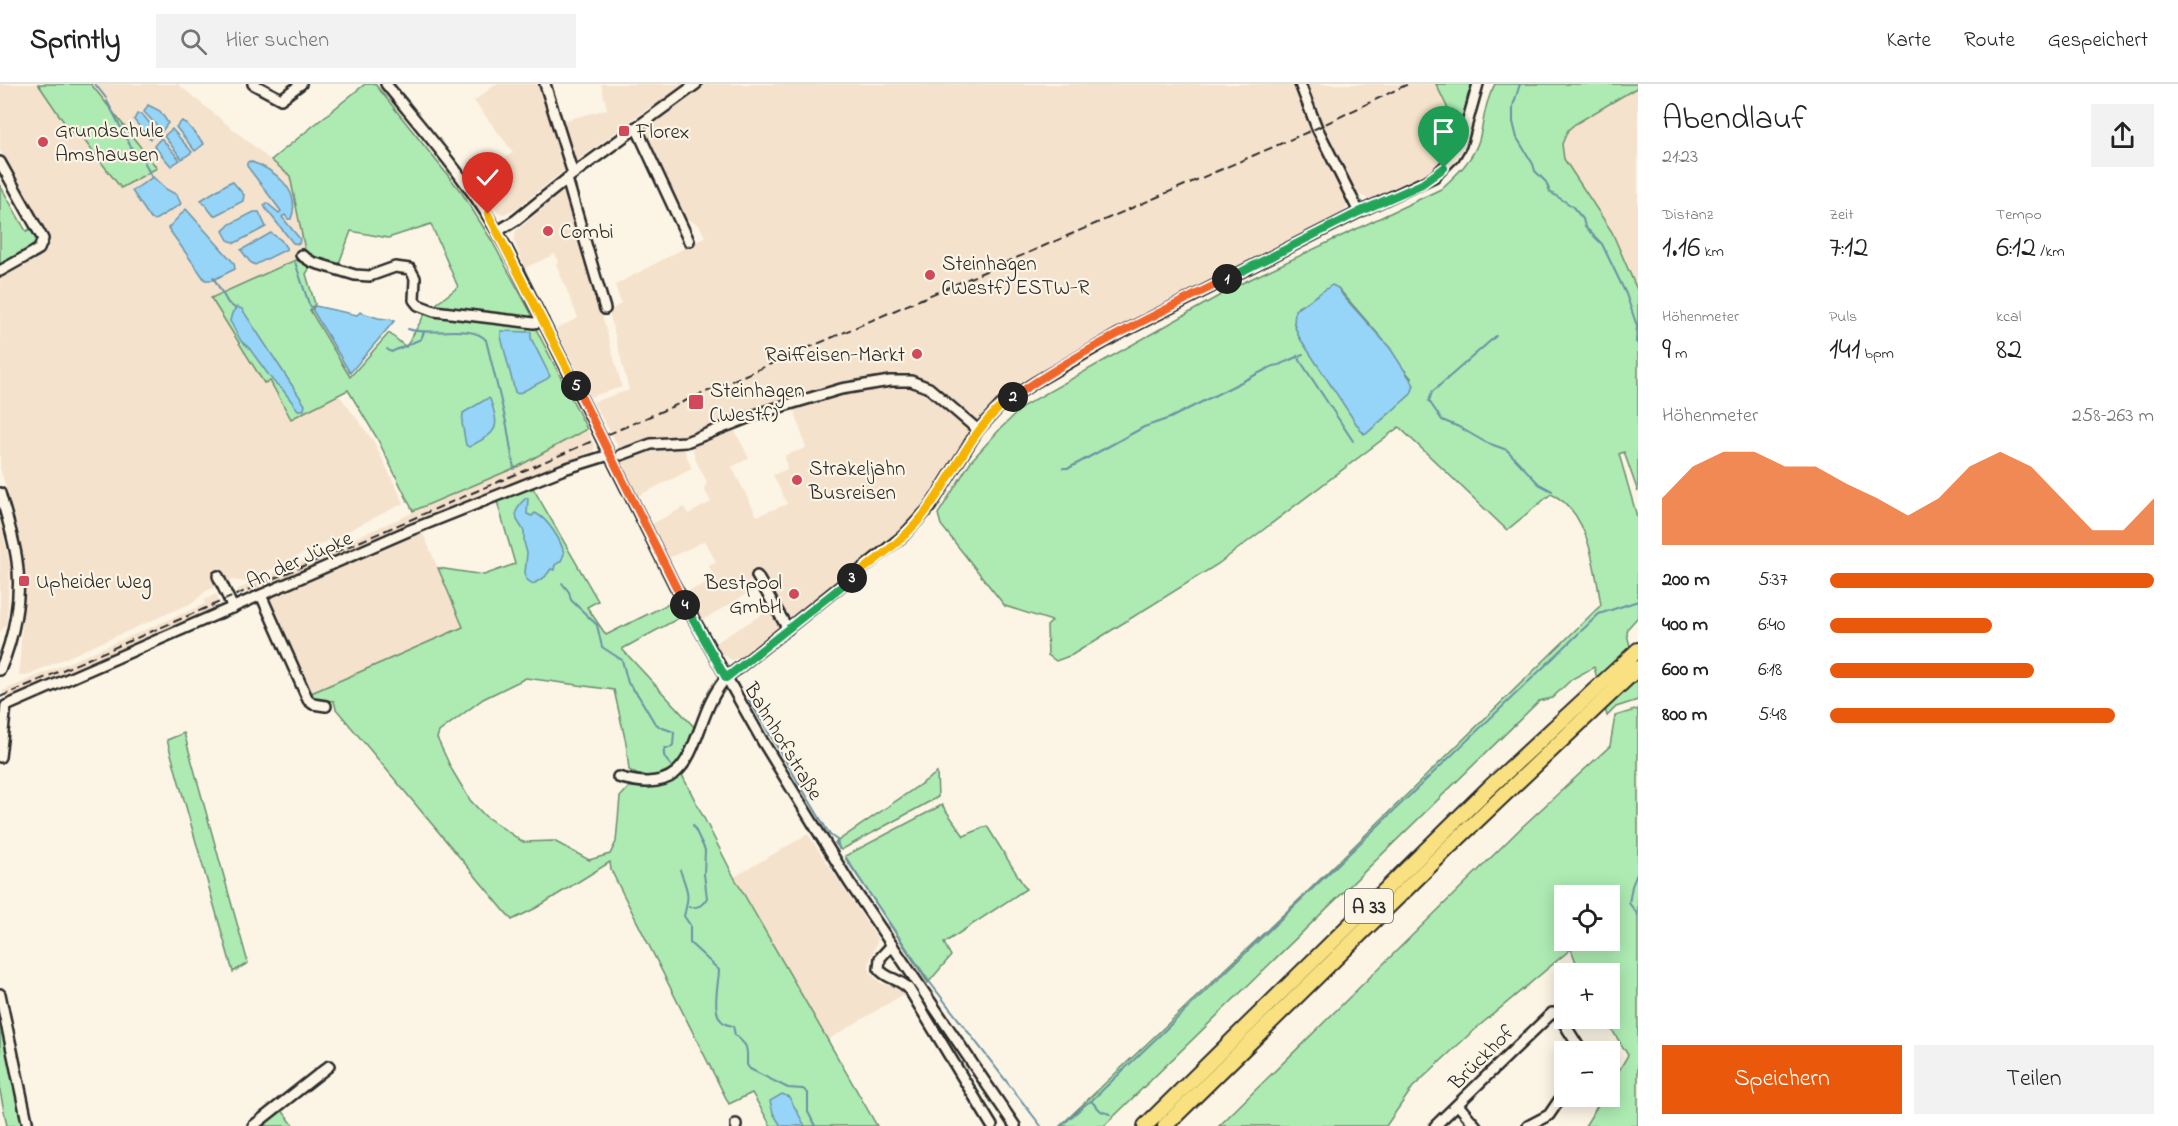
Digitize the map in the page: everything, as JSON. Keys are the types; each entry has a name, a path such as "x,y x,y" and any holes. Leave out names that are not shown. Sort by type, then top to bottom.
{"highway":[{"name":"A 33","path":"1145,1126 1472,805 1638,650"},
{"name":"A 33","path":"1165,1126 1448,848 1638,668"}],"street":[{"path":"253,84 281,99 301,84"},
{"name":"Bahnhofstraße","path":"386,84 473,191 498,231 688,611 726,678 833,858 1015,1126"},
{"path":"545,84 605,309"},
{"path":"498,231 516,220 570,176 696,84"},
{"path":"1300,84 1317,128 1359,212"},
{"path":"618,777 631,781 657,782 672,777 689,756 713,697 726,678 903,536 930,507 978,430 1001,405 1117,335 1359,212 1422,184 1444,168 1461,145 1478,84"},
{"path":"636,128 689,242"},
{"path":"0,162 43,239 42,244 34,252 0,271"},
{"path":"301,255 312,262 355,275 370,276 395,267 410,269 415,278 414,300 421,307 534,323 543,321"},
{"path":"621,455 651,444 686,442 763,412 841,389 890,381 911,381 929,388 978,430"},
{"name":"An der Jüpke","path":"3,704 233,608 408,531 526,483 609,455"},
{"path":"0,493 17,561 16,601 0,670"},
{"path":"218,576 233,608"},
{"path":"757,576 788,629"},
{"path":"261,595 308,700 313,704 326,706"},
{"path":"0,757 3,704"},
{"path":"892,945 880,958 879,969 886,976 903,982 909,989 992,1126"},
{"path":"0,994 28,1126"},
{"name":"Brückhof","path":"1435,1126 1552,1012 1558,1014 1575,1041"},
{"path":"253,1126 329,1066"},
{"path":"1458,1105 1476,1126"},
{"path":"1528,1126 1549,1115 1554,1107"}],"shaded area":[{"path":"0,84 38,84 72,133 77,131 121,188 157,168 91,84 178,84 290,176 305,250 300,258 211,298 264,383 270,380 291,419 339,395 373,440 404,503 246,582 232,580 206,591 194,602 25,676 19,676 25,569 17,525 0,468 0,278 45,252 50,241 0,150"},
{"path":"496,84 540,84 566,169 517,208 504,214 497,212 473,180 513,152 474,101"},
{"path":"601,84 684,84 573,164 558,122 607,109"},
{"path":"707,84 1436,84 1460,134 1455,149 1444,162 1421,180 1370,202 1358,194 1346,201 1347,207 1342,215 1135,319 1032,378 997,403 963,443 926,501 905,527 790,619 785,618 780,622 779,628 742,657 732,660 722,654 715,643 771,609 758,583 748,581 750,592 701,621 686,592 715,579 709,566 716,562 705,541 669,558 652,524 684,507 688,514 711,502 704,489 707,482 696,461 692,446 684,449 692,469 638,496 624,468 617,444 593,402 629,390 609,312 621,303 615,285 705,237 699,225 682,217 644,132","holes":["794,409 806,448 785,455 787,469 773,475 787,504 757,516 732,467 749,458 734,429"]},
{"path":"1638,87 1638,292 1612,232 1564,159 1562,144 1568,130 1575,124"},
{"path":"563,191 569,195 622,387 590,397 556,329 578,318 556,264 559,262 555,254 525,268 514,241 516,231"},
{"path":"587,429 595,447 593,451 417,522 258,592 249,594 236,590 519,466"},
{"path":"0,520 10,565 7,619 0,633"},
{"path":"422,531 463,627 309,694 267,598"},
{"path":"216,594 218,598 216,609 12,697 2,691 205,604 204,600"},
{"path":"808,834 878,940 870,960 871,974 881,983 896,987 904,994 826,1041 734,877"}],"green space":[{"path":"38,84 91,84 157,168 121,188 77,131 72,134"},
{"path":"365,84 375,84 462,193 492,241 532,315 528,320 535,327 587,429 519,466 413,511 377,438 348,390 291,419 270,381 264,383 211,298 300,258 305,250 290,176 271,160","holes":["431,224 458,287 426,312 406,347 389,333 350,377 310,310 315,304 306,274 314,261 337,269 351,231 388,238"]},
{"path":"1436,84 1472,84 1460,134"},
{"path":"1495,84 1638,84 1638,87 1575,124 1568,130 1562,144 1564,159 1612,232 1638,292 1638,492 1624,452 1619,454 1638,520 1638,617 1628,628 1627,634 1638,679 1638,700 1616,707 1607,716 1594,667 1572,679 1552,698 1539,701 1104,1126 1060,1126 1304,895 1601,605 1593,559 1582,527 1564,502 1551,494 1507,530 1399,427 1218,564 1072,655 1056,661 1048,655 1047,626 1052,621 1005,606 941,525 938,514 971,461 1025,405 1240,284 1441,189 1473,154","holes":["1338,288 1390,348 1396,360 1412,379 1390,413 1364,434 1299,337 1294,324 1298,307"]},
{"path":"0,185 26,231 34,228 38,240 32,250 0,266"},
{"path":"533,488 598,601 587,607 606,635 674,601 681,617 622,649 695,728 677,766 668,774 645,779 629,770 626,743 614,690 526,678 483,699 439,732 437,738 452,770 470,800 485,816 523,842 554,841 589,860 610,854 616,842 620,797 631,785 663,783 681,773 734,877 877,1126 771,1126 752,1093 729,1104 611,870 610,862 536,908 512,920 336,709 334,701 317,700 309,694 463,627 438,568 484,575 515,564 497,501"},
{"path":"1638,709 1638,1126 1585,1126 1597,1107 1620,1107 1620,1069 1628,1055 1611,1029 1620,1029 1620,963 1576,963 1572,951 1620,951 1620,885 1554,885 1554,951 1569,951 1473,1031 1413,1087 1386,1126 1219,1126 1523,826 1610,746 1615,716"},
{"path":"184,733 248,963 233,972 167,740"},
{"path":"937,773 938,797 841,850 835,843"},
{"path":"942,805 964,836 987,826 1026,889 944,943 951,956 928,983 845,856"},
{"path":"0,1021 22,1126 7,1126 0,1091"},
{"path":"281,1109 294,1126 260,1126"}],"water":[{"path":"148,105 160,111 168,123 162,131 144,112"},
{"path":"137,114 142,114 157,132 150,139 134,120"},
{"path":"182,121 204,144 195,151 176,127"},
{"path":"172,129 192,152 182,159 164,136"},
{"path":"161,138 180,160 171,166 154,146"},
{"path":"249,161 268,169 284,182 289,190 293,199 291,219 285,215 282,217 300,239 299,244 293,243 266,209 264,205 267,203 279,213 281,211 247,166"},
{"path":"153,177 177,195 181,204 155,220 151,219 132,191"},
{"path":"233,182 244,195 243,201 214,216 201,200"},
{"path":"186,209 234,263 235,269 213,280 205,280 168,228"},
{"path":"254,212 259,212 266,227 235,243 228,240 223,231 230,224"},
{"path":"271,233 281,240 287,249 255,265 250,262 241,250"},
{"path":"1332,285 1338,288 1390,348 1414,385 1411,394 1366,434 1361,431 1299,337 1294,324 1295,310"},
{"path":"315,306 357,315 360,312 378,318 395,320 350,373 312,309"},
{"path":"237,307 242,309 305,405 304,410 298,410 241,341 230,321"},
{"path":"501,331 531,332 531,338 550,376 518,394 515,392"},
{"path":"488,398 496,424 486,438 469,447 466,445 462,423 463,413"},
{"path":"528,498 527,514 532,516 535,513 549,525 564,554 561,561 555,565 554,570 551,569 545,577 533,584 526,579 527,553 524,531 517,520 516,512"},
{"path":"782,1094 789,1097 805,1126 781,1126 773,1113 770,1101"}],"waterway":[{"path":"95,84 106,98"},
{"path":"1520,84 1513,106 1513,122 1517,138 1535,171 1546,182 1550,192 1572,206 1583,219 1585,227 1602,244 1626,294 1637,326 1636,342 1638,344"},
{"path":"107,101 132,149 144,161 152,178"},
{"path":"295,262 309,304 313,309"},
{"path":"213,277 228,303 235,308"},
{"path":"408,329 427,332 471,332 486,340 507,426 514,469"},
{"path":"387,349 391,352 421,339 424,332"},
{"path":"1496,336 1432,392 1429,401 1442,420 1485,442 1507,450 1539,484 1552,491"},
{"path":"1063,468 1069,468 1144,427 1170,418 1273,366 1303,354"},
{"path":"1297,356 1353,441"},
{"path":"562,583 569,592 571,600 597,625 602,647 622,660 628,683 654,722 674,732 673,745 665,748 664,753 672,767"},
{"path":"1061,1126 1091,1101 1599,614 1638,601"},
{"path":"749,700 830,835 837,840 839,849"},
{"path":"689,907 700,906 707,898 704,874 705,850 693,825"},
{"path":"846,859 928,980 1041,1126"},
{"path":"680,870 687,893 684,916 690,925 690,943 719,970 716,1006 720,1019 725,1024 733,1026 735,1035 745,1045 747,1065 750,1069 788,1088 803,1089 808,1093 808,1112 815,1126"},
{"path":"1638,871 1629,903 1638,915"},
{"path":"1091,1101 1101,1111 1110,1114"}],"railway":[{"path":"0,697 1317,128 1408,84"}],"place":[{"name":"Florex","path":"624,131"},
{"name":"Grundschule Amshausen","path":"43,142"},
{"name":"Combi","path":"548,231"},
{"name":"Steinhagen (Westf) ESTW-R","path":"930,275"},
{"name":"Raiffeisen-Markt","path":"917,354"},
{"name":"Steinhagen (Westf)","path":"696,402"},
{"name":"Strakeljahn Busreisen","path":"797,480"},
{"name":"Upheider Weg","path":"24,581"},
{"name":"Bestpool GmbH","path":"794,594"}],"route":[{"path":"488,214 554,341 674,584 726,678 903,536 930,507 978,430 1001,405 1117,335 1359,212 1422,184 1444,168"}]}
